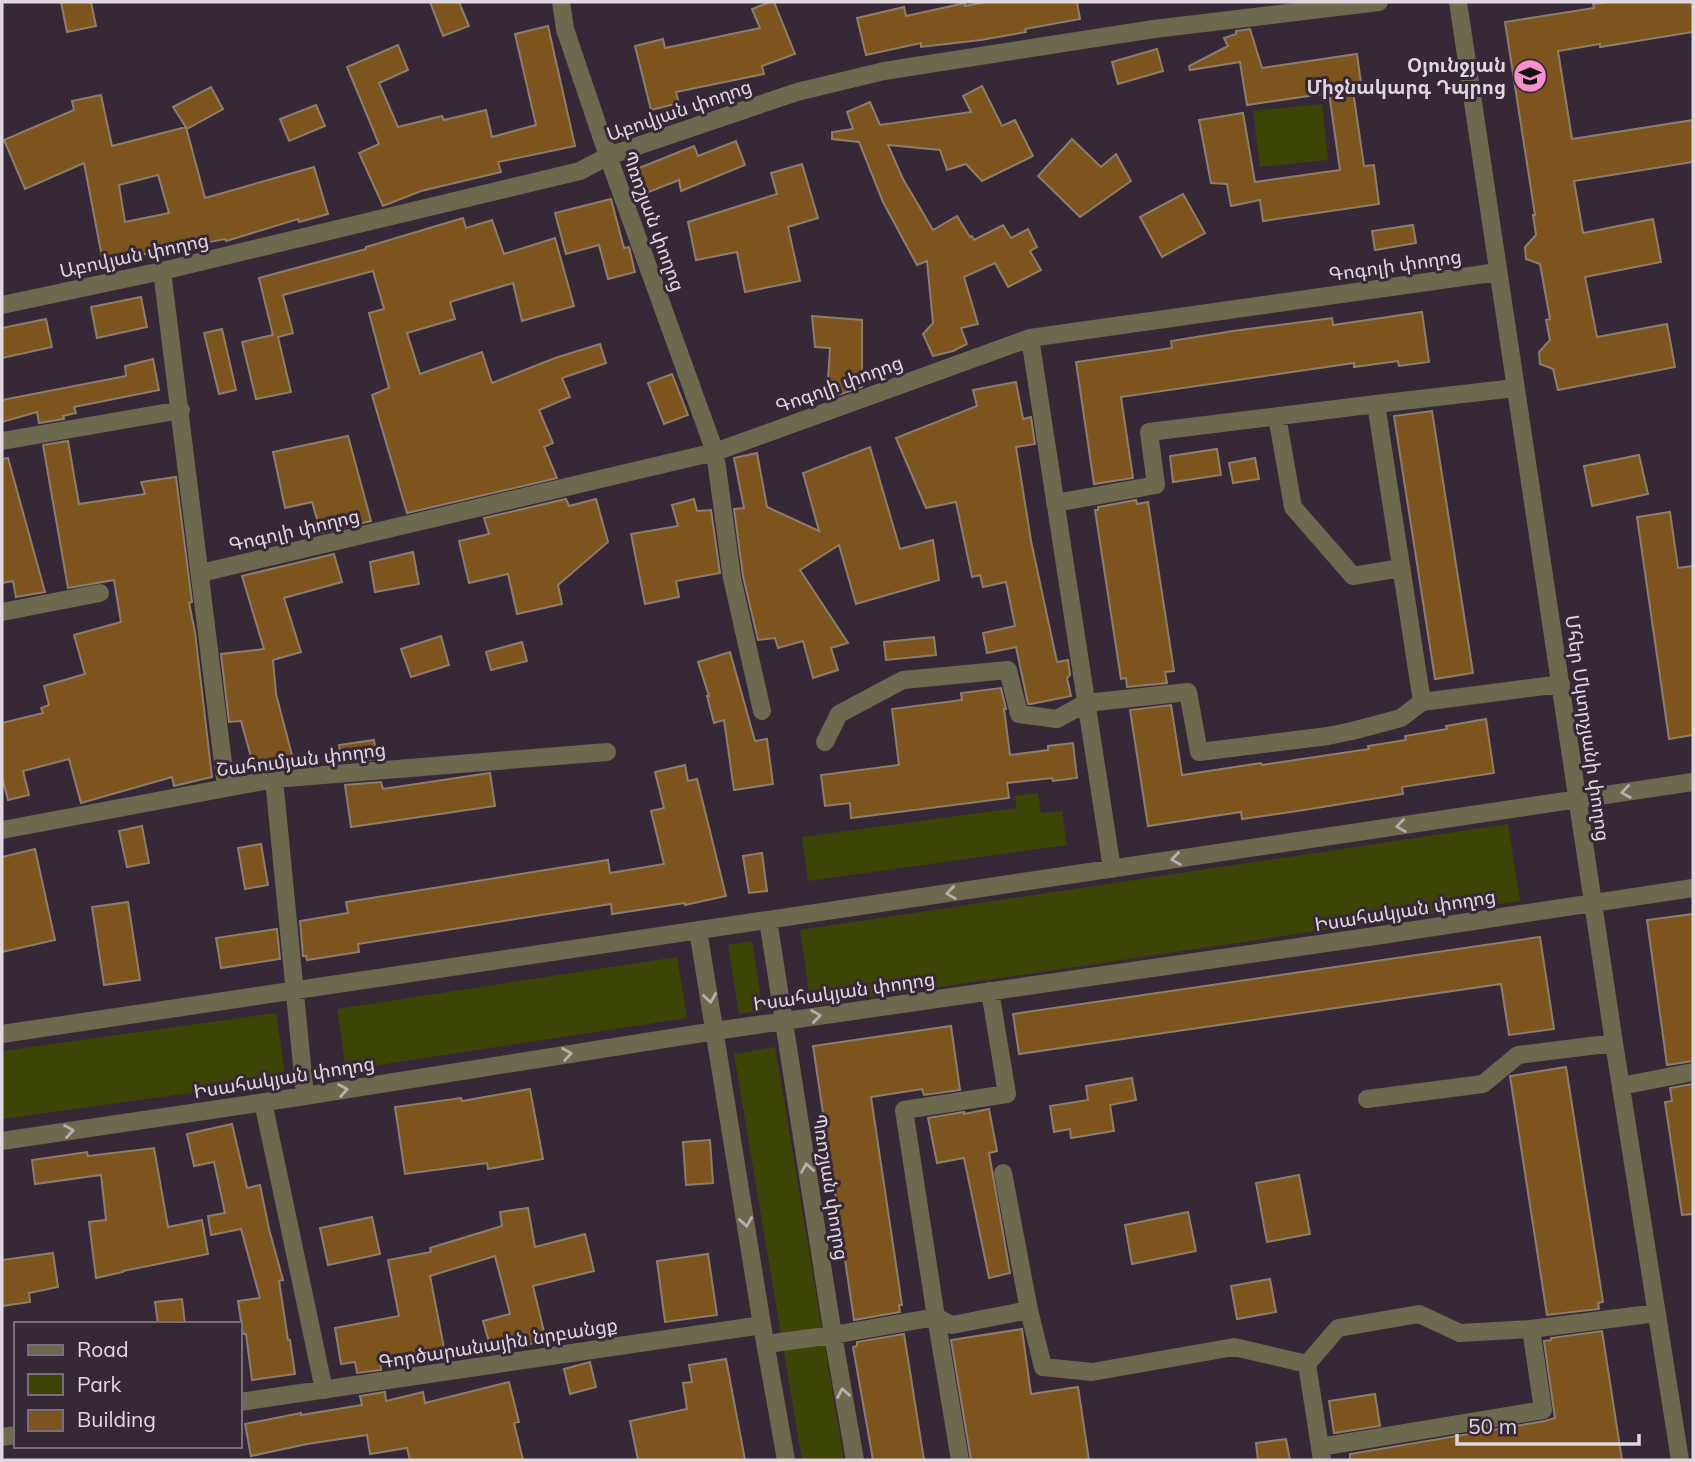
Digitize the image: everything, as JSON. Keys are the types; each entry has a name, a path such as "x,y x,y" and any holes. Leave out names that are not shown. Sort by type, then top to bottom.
{"street":[{"name":"Պռոշյան փողոց","path":"561,2 565,29 608,156 715,452 732,578 762,711"},
{"name":"Աբովյան փողոց","path":"2,303 162,271 580,171 608,156 796,92 884,71 1154,29 1380,2"},
{"name":"Մհեր Մկտրչյանի փողոց","path":"1458,2 1614,1043 1681,1460"},
{"path":"162,271 226,787"},
{"name":"Գոգոլի փողոց","path":"201,573 715,452 1030,338 1497,272"},
{"path":"1030,338 1111,869"},
{"path":"1055,503 1156,485 1149,432 1515,388"},
{"path":"1376,404 1422,702"},
{"path":"2,441 181,410"},
{"path":"1277,416 1293,507 1353,576 1401,568"},
{"path":"2,611 100,593"},
{"path":"825,742 839,714 903,680 1008,670 1019,714 1057,719 1086,702 1188,692 1199,752 1328,736 1401,718 1422,702 1561,684"},
{"name":"Շահումյան փողոց","path":"2,830 274,779 607,752"},
{"path":"274,779 305,1096"},
{"path":"2,1034 1693,782"},
{"name":"Իսահակյան փողոց","path":"2,1141 715,1031 1693,888"},
{"name":"Պռոշյան փողոց","path":"768,920 855,1460"},
{"path":"698,930 786,1460"},
{"path":"960,1460 904,1110 1007,1094 990,990"},
{"path":"1367,1099 1483,1084 1518,1055 1614,1043"},
{"path":"1621,1086 1693,1072"},
{"path":"263,1102 324,1390"},
{"path":"1003,1173 1029,1310 1044,1367 1092,1372 1234,1347 1307,1364"},
{"path":"766,1344 936,1317 952,1325 1029,1310"},
{"path":"1531,1328 1544,1410 1321,1454 1307,1364 1338,1328 1419,1314 1460,1333 1531,1328 1657,1313"},
{"name":"Գործարանային նրբանցք","path":"242,1402 762,1325"}],"green space":[{"path":"1322,104 1328,160 1260,167 1253,111"},
{"path":"1038,793 1041,813 1062,811 1067,845 808,881 802,837 1016,808 1015,796"},
{"path":"1508,824 1520,901 811,1006 800,930"},
{"path":"752,941 763,1010 739,1014 728,945"},
{"path":"677,957 687,1018 346,1070 337,1009"},
{"path":"276,1013 286,1080 2,1119 2,1051"},
{"path":"775,1047 844,1460 802,1460 734,1054"}],"building":[{"path":"61,2 91,2 96,26 67,32"},
{"path":"430,2 459,2 469,26 443,36"},
{"path":"774,2 795,54 762,66 764,74 676,92 679,103 651,110 635,46 663,39 665,48 760,28 752,9"},
{"path":"986,2 1077,2 1080,19 981,40 921,47 921,43 866,55 857,18 904,7 906,16 965,3 965,6"},
{"path":"1693,2 1693,32 1558,51 1572,139 1693,120 1693,162 1574,181 1583,233 1653,219 1661,262 1585,277 1597,337 1667,324 1675,367 1558,390 1553,369 1540,364 1539,352 1550,340 1546,320 1550,319 1540,264 1526,259 1525,247 1536,235 1535,215 1505,22 1594,8 1593,4"},
{"path":"548,26 575,146 498,162 501,172 421,191 383,206 359,153 379,144 347,67 398,45 408,70 379,83 398,127 442,116 444,120 486,110 492,137 536,125 515,34"},
{"path":"1250,29 1262,68 1357,54 1362,90 1353,91 1364,166 1374,165 1379,204 1263,221 1260,200 1231,206 1227,184 1211,183 1199,120 1243,113 1255,182 1340,170 1329,93 1247,105 1240,62 1190,70 1189,66 1228,46 1224,38 1236,34 1236,31"},
{"path":"1157,49 1163,71 1118,84 1112,62"},
{"path":"982,86 1002,126 1015,120 1033,156 982,181 966,164 947,170 940,150 888,145 903,179 933,230 957,216 974,240 1003,225 1011,238 1028,229 1037,247 1030,251 1041,270 1008,287 995,263 964,277 978,324 961,328 967,344 933,356 923,334 933,323 927,261 917,265 883,202 859,142 832,139 832,132 853,129 847,112 870,102 880,125 971,112 963,96"},
{"path":"211,87 223,109 187,129 173,107"},
{"path":"101,95 112,146 186,127 205,198 314,167 328,214 299,222 298,219 226,241 225,239 103,262 84,163 25,189 4,140 74,110 72,101","holes":["158,175 169,213 125,222 119,185"]},
{"path":"316,105 325,126 289,141 280,119"},
{"path":"1072,139 1101,167 1116,154 1131,181 1080,217 1038,176"},
{"path":"736,141 745,165 681,191 679,180 646,193 639,176 639,168 694,146 698,156"},
{"path":"802,164 818,218 788,227 800,281 745,292 737,252 696,260 688,222 777,194 771,173"},
{"path":"1183,194 1205,233 1162,257 1140,217"},
{"path":"611,199 624,248 629,247 635,272 608,279 599,245 566,254 555,213"},
{"path":"463,218 466,228 492,220 504,254 555,238 574,306 522,321 513,283 450,302 455,319 407,333 420,374 482,352 492,383 555,358 600,344 606,363 562,378 570,397 539,410 553,443 544,447 557,478 407,513 372,395 389,388 369,313 384,309 373,271 283,295 293,333 278,337 291,392 256,399 242,342 273,335 259,278 366,249"},
{"path":"1413,225 1416,243 1375,250 1372,231"},
{"path":"141,297 147,327 97,338 91,307"},
{"path":"1422,312 1429,362 1399,366 1398,361 1354,367 1354,363 1121,397 1133,478 1094,484 1076,362 1172,348 1171,341 1233,331 1332,318 1333,325"},
{"path":"812,316 862,320 862,387 827,396 830,348 815,347"},
{"path":"46,319 52,347 2,358 2,328"},
{"path":"222,329 236,390 219,394 204,333"},
{"path":"153,359 159,390 74,407 76,413 63,416 64,419 39,423 37,412 2,422 2,400 126,376 125,366"},
{"path":"672,374 688,415 664,424 648,383"},
{"path":"1016,382 1023,419 1031,417 1035,444 1016,447 1031,541 1057,662 1068,660 1070,675 1067,678 1071,696 1031,704 1028,704 1016,647 987,653 983,633 1015,626 1006,582 983,587 980,575 972,577 956,502 926,508 896,438 977,406 973,390"},
{"path":"1432,411 1473,673 1435,679 1394,416"},
{"path":"348,436 371,521 321,533 312,502 285,508 273,452"},
{"path":"68,441 79,504 145,494 141,482 176,477 192,602 189,603 195,632 212,777 174,786 172,777 81,803 69,759 23,771 29,795 8,800 2,777 2,723 43,713 41,708 49,705 44,686 85,674 74,635 121,622 114,580 68,588 43,445"},
{"path":"870,447 900,549 933,540 939,580 856,604 839,545 800,570 848,643 831,648 838,670 813,678 803,641 778,648 775,638 758,640 743,576 734,509 744,508 734,458 757,453 767,507 819,531 803,473"},
{"path":"1217,449 1221,475 1173,482 1170,456"},
{"path":"1639,455 1648,494 1592,506 1584,466"},
{"path":"8,458 45,592 16,597 13,581 2,583 2,459"},
{"path":"1255,458 1259,479 1233,483 1229,463"},
{"path":"566,499 569,506 596,499 608,542 558,585 562,604 517,614 508,574 469,583 459,541 489,534 484,518"},
{"path":"694,499 697,511 711,510 720,573 676,581 679,597 645,604 631,534 678,526 672,505"},
{"path":"1136,500 1137,504 1148,502 1174,671 1165,672 1167,683 1127,687 1126,678 1121,679 1095,510 1098,510 1098,507"},
{"path":"1670,512 1678,568 1693,566 1693,735 1669,739 1637,517"},
{"path":"413,552 419,584 375,592 370,562"},
{"path":"334,554 342,582 284,598 301,652 273,660 276,694 293,759 254,768 241,721 229,722 221,654 264,649 242,576"},
{"path":"441,636 449,665 411,677 401,649"},
{"path":"934,637 936,655 886,660 884,642"},
{"path":"522,642 527,661 491,670 486,652"},
{"path":"730,652 755,741 767,739 773,784 734,790 724,720 714,723 698,662"},
{"path":"1001,688 1006,709 1010,755 1048,750 1048,746 1073,743 1077,778 1007,783 1009,798 851,818 850,803 825,806 821,775 899,765 892,709 962,700 961,693"},
{"path":"1171,705 1182,775 1369,749 1368,746 1406,740 1405,736 1486,719 1494,773 1402,787 1403,794 1304,810 1242,819 1241,812 1148,826 1130,710"},
{"path":"374,740 377,759 342,762 339,745"},
{"path":"685,765 688,781 697,779 726,896 685,905 612,914 611,904 358,944 359,952 307,960 306,956 303,956 300,921 348,913 346,902 608,860 610,873 664,864 651,811 664,808 655,772"},
{"path":"490,773 495,806 351,827 345,785 381,782 383,789"},
{"path":"142,826 149,863 127,867 119,831"},
{"path":"261,844 268,885 245,889 238,848"},
{"path":"35,849 55,940 2,952 2,857"},
{"path":"762,853 767,891 749,893 743,856"},
{"path":"128,902 140,980 104,985 92,907"},
{"path":"1693,914 1693,1061 1667,1065 1647,920"},
{"path":"277,929 280,959 221,968 216,938"},
{"path":"1540,937 1554,1029 1509,1035 1501,984 1019,1054 1013,1014"},
{"path":"951,1026 960,1090 924,1095 922,1089 871,1097 902,1305 899,1305 900,1312 854,1320 813,1046"},
{"path":"1566,1067 1603,1302 1598,1303 1599,1309 1547,1315 1510,1076"},
{"path":"1132,1078 1136,1100 1110,1105 1114,1131 1071,1138 1070,1129 1054,1132 1050,1106 1088,1100 1086,1086"},
{"path":"1693,1084 1693,1214 1682,1215 1665,1102 1672,1101 1670,1088"},
{"path":"530,1089 543,1159 488,1169 487,1163 405,1174 395,1107 461,1098 462,1101"},
{"path":"989,1109 997,1151 989,1153 1010,1273 989,1278 964,1158 937,1163 928,1118"},
{"path":"232,1124 247,1188 260,1185 283,1280 279,1281 295,1374 252,1380 246,1334 243,1334 238,1301 260,1298 241,1229 211,1235 208,1216 225,1213 214,1162 194,1166 187,1134"},
{"path":"710,1140 713,1183 686,1185 683,1142"},
{"path":"154,1148 168,1227 202,1220 208,1254 96,1278 89,1222 106,1220 101,1175 35,1184 32,1160 87,1152 88,1156"},
{"path":"1299,1175 1310,1234 1267,1242 1256,1183"},
{"path":"528,1208 535,1247 585,1234 594,1271 533,1286 546,1340 492,1353 483,1321 510,1314 495,1256 430,1276 444,1348 380,1361 381,1370 357,1373 355,1362 341,1364 335,1328 399,1316 388,1260 431,1252 430,1248 502,1226 500,1212"},
{"path":"1188,1212 1196,1251 1132,1264 1125,1225"},
{"path":"372,1217 380,1254 328,1265 320,1228"},
{"path":"53,1253 58,1287 29,1293 30,1302 2,1306 2,1260"},
{"path":"708,1254 717,1315 665,1322 657,1261"},
{"path":"1270,1279 1276,1312 1237,1319 1231,1286"},
{"path":"182,1299 185,1322 158,1322 155,1302"},
{"path":"1022,1329 1031,1394 1078,1387 1089,1460 971,1460 951,1340"},
{"path":"1602,1331 1622,1460 1350,1460 1350,1454 1555,1418 1544,1341"},
{"path":"904,1334 924,1460 873,1460 853,1347 857,1346 857,1342"},
{"path":"726,1359 745,1460 638,1460 630,1421 687,1409 683,1383 692,1382 689,1365"},
{"path":"590,1362 596,1387 570,1394 564,1369"},
{"path":"509,1382 519,1422 514,1423 523,1460 410,1460 407,1448 370,1454 367,1435 251,1456 245,1424 362,1405 360,1396 385,1392 386,1401 423,1392 425,1403"},
{"path":"1375,1394 1380,1426 1334,1433 1329,1401"},
{"path":"1286,1439 1290,1460 1258,1460 1256,1443"}],"place":[{"name":"Օյունջյան Միջնակարգ Դպրոց","path":"1530,76"}]}
